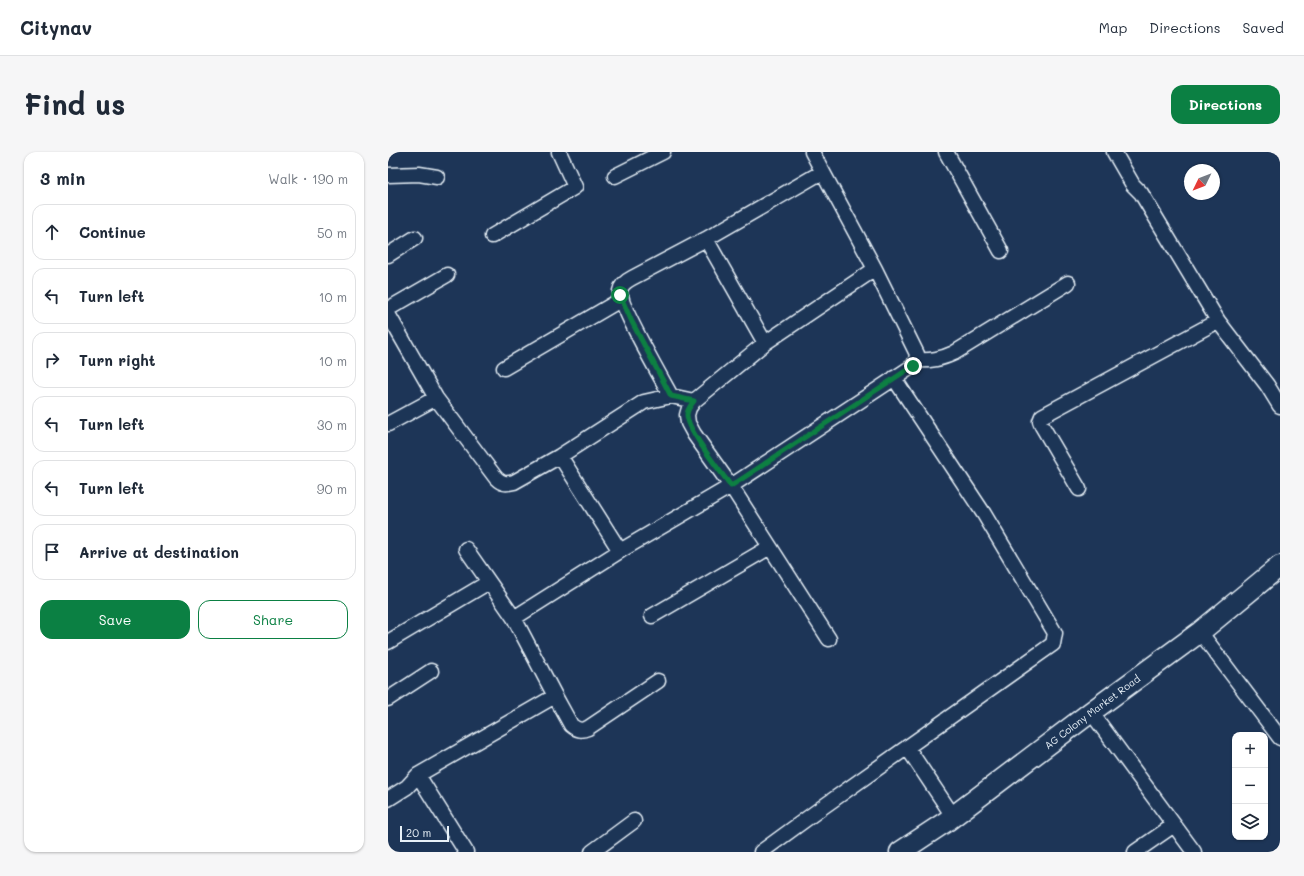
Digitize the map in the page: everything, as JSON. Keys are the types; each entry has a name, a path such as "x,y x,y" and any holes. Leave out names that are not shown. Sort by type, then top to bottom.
{"street":[{"path":"492,236 575,187 559,152"},
{"path":"615,176 663,152"},
{"path":"514,618 620,551 731,486 913,366 917,354 914,345 812,152"},
{"path":"946,152 1001,251"},
{"path":"1114,152 1133,185 1142,193 1218,321 1267,385 1280,406"},
{"path":"671,396 632,322 622,299 620,290 625,282 706,239 822,172"},
{"path":"388,175 418,174 437,177"},
{"path":"388,255 415,238"},
{"path":"706,239 765,343"},
{"path":"829,639 731,486 694,434 688,423 687,415 688,408 694,401 765,343 875,269"},
{"path":"388,309 447,275"},
{"path":"916,360 936,359 954,353 1068,283"},
{"path":"504,368 622,299"},
{"path":"388,314 436,398 501,483 507,484 514,482 560,456 644,402 671,396 694,401"},
{"path":"1080,489 1042,426 1040,421 1042,416 1218,321"},
{"path":"761,852 1053,644 1055,633 984,514 894,378"},
{"path":"388,424 436,398"},
{"path":"560,456 620,551"},
{"path":"652,616 770,547"},
{"path":"466,549 514,618 571,725 578,730 588,728 658,681"},
{"name":"AG Colony Market Road","path":"900,852 953,816 1200,632 1280,566"},
{"path":"388,642 489,582"},
{"path":"1200,632 1280,738"},
{"path":"388,699 431,671"},
{"path":"388,799 407,787 418,776 555,696"},
{"path":"1091,712 1194,852"},
{"path":"907,747 953,816"},
{"path":"418,776 466,852"},
{"path":"592,852 634,821"},
{"path":"1135,852 1174,825"}],"route":[{"path":"620,295 632,322 671,396 694,401 688,408 688,423 694,434 731,486 913,366"}]}
